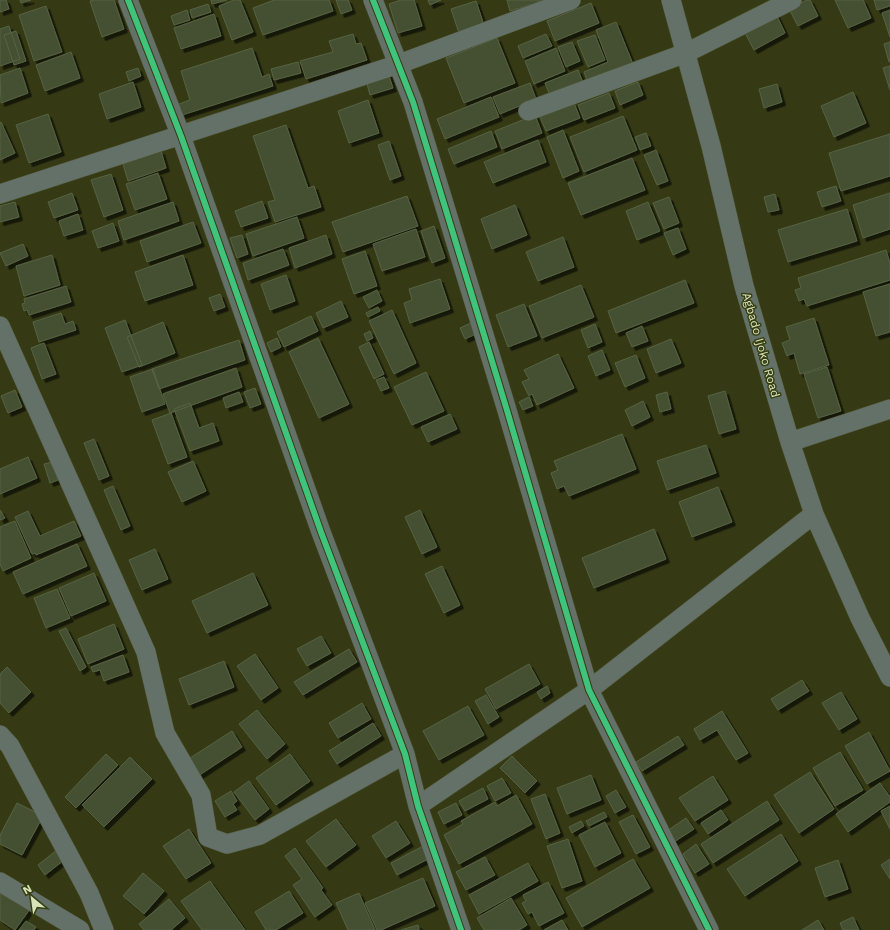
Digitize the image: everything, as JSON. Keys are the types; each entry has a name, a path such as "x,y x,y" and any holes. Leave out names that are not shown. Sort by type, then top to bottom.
{"street":[{"path":"128,0 181,136 322,532 405,754 418,806 461,930"},
{"path":"373,0 413,102 589,690 709,930"},
{"path":"0,194 399,64 571,0"},
{"name":"Agbado Ijoko Road","path":"671,0 711,146 744,286 790,442 814,514 860,618 890,677"},
{"path":"528,112 686,53 792,0"},
{"path":"0,326 146,652 165,734 201,795 208,837 227,844 260,835 405,754"},
{"path":"790,442 890,409"},
{"path":"418,806 589,690 814,514"},
{"path":"0,735 10,746 88,893 104,930"},
{"path":"0,882 80,930"}],"building":[{"path":"0,0 6,0 9,9 0,12"},
{"path":"20,0 31,0 21,3"},
{"path":"114,0 124,29 102,37 90,1"},
{"path":"211,0 227,0 212,4"},
{"path":"234,0 240,0 253,32 232,40 219,6"},
{"path":"274,0 329,0 333,11 263,35 253,8"},
{"path":"336,0 348,0 352,10 341,14"},
{"path":"401,0 414,0 422,26 398,33 389,4"},
{"path":"428,0 441,0 430,5"},
{"path":"507,0 546,0 510,11"},
{"path":"810,0 818,16 798,26 789,9"},
{"path":"835,0 863,0 871,18 848,28"},
{"path":"874,0 890,0 890,6 877,10"},
{"path":"476,1 484,25 459,33 451,9"},
{"path":"591,3 599,23 555,41 547,21"},
{"path":"208,4 211,12 192,18 190,10"},
{"path":"46,6 62,52 34,61 19,15"},
{"path":"187,10 190,20 174,25 171,16"},
{"path":"890,10 890,37 882,13"},
{"path":"214,14 221,36 181,49 174,28"},
{"path":"776,14 785,33 754,50 744,31"},
{"path":"616,22 635,69 590,87 584,72 608,62 596,30"},
{"path":"9,26 20,59 0,66 0,29"},
{"path":"16,31 26,61 14,65 4,35"},
{"path":"353,34 356,44 361,43 367,60 306,79 300,61 333,52 329,41"},
{"path":"546,34 552,46 523,58 518,46"},
{"path":"595,35 605,60 588,67 577,41"},
{"path":"497,38 515,83 464,103 446,58"},
{"path":"572,42 580,61 566,67 558,47"},
{"path":"890,42 890,62 889,62 884,44"},
{"path":"252,48 262,77 269,74 273,86 182,115 179,104 190,100 181,71"},
{"path":"556,48 565,71 534,84 525,61"},
{"path":"71,52 80,78 45,91 36,65"},
{"path":"298,62 301,73 274,80 271,69"},
{"path":"890,66 890,90 883,68"},
{"path":"20,68 28,93 1,103 0,75"},
{"path":"138,68 141,76 129,81 126,72"},
{"path":"578,70 584,85 551,98 545,83"},
{"path":"388,73 393,88 370,95 366,80"},
{"path":"133,82 141,107 107,119 99,94"},
{"path":"638,82 643,95 620,105 615,91"},
{"path":"530,83 536,99 500,114 493,97"},
{"path":"777,84 782,102 764,108 759,89"},
{"path":"853,92 866,123 834,137 821,106"},
{"path":"609,93 615,108 584,120 578,105"},
{"path":"491,97 499,117 445,139 437,119"},
{"path":"368,100 379,133 349,143 338,111"},
{"path":"574,103 580,118 546,131 540,117"},
{"path":"48,114 61,152 29,163 16,125"},
{"path":"535,115 542,133 502,149 495,131"},
{"path":"623,116 637,150 584,172 570,137"},
{"path":"1,122 15,153 0,160 0,123"},
{"path":"286,125 308,188 314,186 321,207 275,222 268,202 275,200 253,136"},
{"path":"563,130 579,171 563,178 547,137"},
{"path":"491,131 497,147 454,164 448,149"},
{"path":"646,133 651,146 640,150 635,137"},
{"path":"890,134 890,176 841,191 829,153"},
{"path":"538,140 546,162 493,183 484,162"},
{"path":"389,141 401,176 390,180 378,145"},
{"path":"656,150 668,181 657,185 644,155"},
{"path":"161,151 166,168 128,181 123,164"},
{"path":"632,158 645,190 581,215 568,183"},
{"path":"158,173 167,199 135,210 126,184"},
{"path":"111,174 123,210 104,217 91,180"},
{"path":"836,186 841,201 822,207 817,192"},
{"path":"72,193 78,210 54,218 48,202"},
{"path":"890,193 890,229 863,238 853,205"},
{"path":"775,194 779,210 768,212 764,197"},
{"path":"407,196 418,226 343,252 332,222"},
{"path":"669,197 679,223 664,229 653,203"},
{"path":"262,201 268,218 241,227 235,211"},
{"path":"15,202 19,217 0,222 0,206"},
{"path":"173,202 179,221 124,240 118,221"},
{"path":"648,202 660,231 637,240 626,211"},
{"path":"515,205 527,235 492,249 481,219"},
{"path":"847,209 857,241 788,262 778,230"},
{"path":"78,214 83,230 64,236 59,221"},
{"path":"297,217 304,238 253,256 246,234"},
{"path":"193,222 201,243 147,262 140,241"},
{"path":"113,223 119,241 98,248 92,231"},
{"path":"434,226 445,258 432,263 421,231"},
{"path":"678,228 686,249 673,255 664,233"},
{"path":"416,229 425,257 382,271 373,244"},
{"path":"242,235 248,254 237,258 230,238"},
{"path":"326,235 332,254 295,268 289,248"},
{"path":"563,237 574,267 538,281 526,252"},
{"path":"23,244 28,256 6,266 0,253"},
{"path":"283,249 289,265 248,280 243,263"},
{"path":"886,250 890,263 890,280 807,306 804,299 799,301 795,290 801,288 798,278"},
{"path":"365,251 377,286 354,294 342,259"},
{"path":"52,255 60,285 24,296 16,266"},
{"path":"183,255 193,285 145,301 135,272"},
{"path":"286,275 295,301 270,310 261,284"},
{"path":"440,279 450,309 410,323 404,303 412,300 409,289"},
{"path":"685,280 694,303 616,333 608,311"},
{"path":"890,284 890,332 876,336 863,292"},
{"path":"581,285 594,317 542,338 529,306"},
{"path":"66,286 71,302 29,315 27,310 24,311 22,304 25,303 24,299"},
{"path":"377,290 382,301 369,308 363,297"},
{"path":"220,294 225,307 214,311 209,298"},
{"path":"341,301 348,317 323,328 316,313"},
{"path":"524,304 537,336 508,347 496,315"},
{"path":"378,307 380,311 368,317 366,313"},
{"path":"392,310 416,363 394,374 369,321"},
{"path":"61,313 65,324 73,321 76,330 39,342 33,322"},
{"path":"311,316 318,331 284,347 277,332"},
{"path":"814,318 829,365 800,374 794,353 787,356 782,343 790,340 786,327"},
{"path":"125,320 142,365 122,372 105,328"},
{"path":"163,322 175,353 139,367 127,337"},
{"path":"471,323 476,334 465,339 460,328"},
{"path":"595,324 602,342 588,348 581,330"},
{"path":"642,326 648,341 632,347 626,333"},
{"path":"370,331 373,338 367,341 364,334"},
{"path":"277,338 281,347 271,352 267,343"},
{"path":"318,338 349,404 319,418 289,352"},
{"path":"671,339 681,363 656,373 647,349"},
{"path":"239,340 245,360 159,389 152,369"},
{"path":"369,342 384,374 374,379 359,347"},
{"path":"44,343 56,374 42,379 31,348"},
{"path":"602,350 610,370 596,376 588,356"},
{"path":"558,354 574,388 537,405 532,394 529,396 522,382 529,379 524,370"},
{"path":"636,355 645,378 625,387 615,363"},
{"path":"827,367 841,411 818,418 804,374"},
{"path":"236,368 242,387 170,413 163,394"},
{"path":"153,369 165,404 142,412 130,377"},
{"path":"426,372 444,411 412,425 394,387"},
{"path":"384,377 389,388 381,391 376,380"},
{"path":"255,388 261,404 250,408 244,392"},
{"path":"15,390 22,407 8,413 1,396"},
{"path":"725,391 736,429 719,434 708,396"},
{"path":"239,392 243,402 226,408 223,398"},
{"path":"667,392 671,409 660,412 656,395"},
{"path":"529,397 533,406 523,410 519,402"},
{"path":"643,401 650,417 632,426 625,410"},
{"path":"190,403 199,428 213,423 219,441 190,451 174,409"},
{"path":"171,413 187,457 168,464 152,420"},
{"path":"450,414 457,429 428,442 421,427"},
{"path":"622,434 636,469 569,496 564,486 557,489 551,473 558,470 554,461"},
{"path":"94,439 109,476 99,480 84,443"},
{"path":"706,445 716,473 667,490 657,461"},
{"path":"28,457 37,478 0,494 0,469"},
{"path":"193,461 206,491 182,502 168,472"},
{"path":"52,462 58,480 50,483 44,464"},
{"path":"113,486 130,526 121,530 104,490"},
{"path":"718,487 732,522 692,537 679,502"},
{"path":"0,510 5,518 0,520"},
{"path":"420,510 437,547 422,554 405,517"},
{"path":"28,511 40,536 74,521 81,536 36,555 35,553 32,554 15,517"},
{"path":"15,521 31,558 3,571 0,564 0,527"},
{"path":"654,529 666,559 594,588 582,558"},
{"path":"77,544 87,566 23,594 13,572"},
{"path":"155,549 168,579 142,590 129,560"},
{"path":"442,566 460,605 444,613 425,574"},
{"path":"94,573 106,601 71,616 59,588"},
{"path":"253,573 268,605 207,633 192,601"},
{"path":"57,589 70,618 46,628 34,598"},
{"path":"114,624 124,649 88,664 78,639"},
{"path":"66,628 86,667 80,671 59,631"},
{"path":"321,636 331,653 307,666 297,649"},
{"path":"349,649 357,662 303,695 294,682"},
{"path":"255,654 278,688 261,700 237,666"},
{"path":"123,655 129,672 104,681 100,670 93,672 91,667"},
{"path":"224,661 234,687 189,705 179,679"},
{"path":"529,664 540,684 496,709 485,689"},
{"path":"7,667 31,692 9,713 0,703 0,674"},
{"path":"802,680 809,691 778,710 771,699"},
{"path":"547,686 550,693 541,699 537,692"},
{"path":"841,692 857,719 839,730 822,703"},
{"path":"486,695 499,717 488,724 475,701"},
{"path":"362,703 371,719 338,738 329,723"},
{"path":"468,706 484,735 439,760 423,731"},
{"path":"257,710 285,744 267,759 239,724"},
{"path":"722,711 748,753 736,760 717,730 700,740 694,729"},
{"path":"373,723 381,736 337,764 329,751"},
{"path":"232,731 242,747 198,776 187,760"},
{"path":"869,732 890,771 867,784 845,746"},
{"path":"678,736 684,745 642,771 636,762"},
{"path":"840,752 863,790 835,806 813,768"},
{"path":"106,754 118,765 76,808 65,797"},
{"path":"290,754 310,781 276,805 256,778"},
{"path":"512,756 537,781 525,793 500,768"},
{"path":"130,757 152,779 104,827 82,805"},
{"path":"810,772 834,809 799,833 774,795"},
{"path":"591,775 601,800 567,814 557,788"},
{"path":"713,776 728,800 695,821 679,798"},
{"path":"502,778 511,793 495,801 487,786"},
{"path":"249,781 269,809 255,820 234,792"},
{"path":"880,783 890,797 890,802 848,832 836,814"},
{"path":"483,788 488,799 465,811 459,801"},
{"path":"616,790 626,807 615,813 606,796"},
{"path":"231,791 237,801 233,804 237,810 225,817 215,801"},
{"path":"545,794 560,833 546,839 531,799"},
{"path":"516,795 532,824 459,864 444,835 463,824 461,821 495,802 497,806"},
{"path":"767,801 779,820 713,863 701,844"},
{"path":"17,803 43,816 22,855 0,844 0,835"},
{"path":"456,803 462,815 444,824 438,812"},
{"path":"890,806 890,829 881,811"},
{"path":"721,810 728,820 708,834 701,823"},
{"path":"604,812 607,817 589,826 586,821"},
{"path":"633,815 650,847 636,854 619,822"},
{"path":"686,818 694,829 674,842 667,831"},
{"path":"336,819 356,845 326,867 306,841"},
{"path":"396,821 410,843 386,858 372,836"},
{"path":"581,821 584,826 572,833 569,827"},
{"path":"605,822 621,853 595,867 579,835"},
{"path":"189,829 211,863 186,879 163,846"},
{"path":"781,834 798,861 745,896 727,869"},
{"path":"568,839 582,881 562,888 547,846"},
{"path":"696,844 709,864 695,873 683,854"},
{"path":"423,846 430,858 397,875 391,863"},
{"path":"295,848 323,888 321,890 332,905 315,917 293,885 302,879 285,856"},
{"path":"57,850 64,860 45,875 38,865"},
{"path":"485,857 495,875 466,890 456,872"},
{"path":"633,859 650,888 582,927 566,898"},
{"path":"890,859 890,879 881,865"},
{"path":"838,860 848,889 825,897 815,868"},
{"path":"528,863 538,881 479,914 469,895"},
{"path":"143,873 164,891 144,914 123,896"},
{"path":"423,878 435,906 381,930 377,930 365,903"},
{"path":"210,881 245,930 202,930 181,901"},
{"path":"548,882 564,913 539,926 532,912 528,914 522,903 526,901 523,895"},
{"path":"0,889 30,909 15,930 0,920"},
{"path":"289,891 303,913 276,930 266,930 255,912"},
{"path":"359,893 375,930 348,930 336,903"},
{"path":"511,898 527,925 519,930 484,930 477,918"},
{"path":"169,899 185,918 171,930 144,930 139,924"},
{"path":"853,917 859,930 843,930 840,923"},
{"path":"562,920 568,930 544,930"},
{"path":"818,920 824,930 802,930"},
{"path":"26,921 36,927 34,930 19,930"},
{"path":"418,925 419,930 401,930"}],"cycle path":[{"path":"128,0 181,136 321,532 405,754 418,806 461,930"},
{"path":"373,0 413,102 506,407 589,690 709,930"}]}
